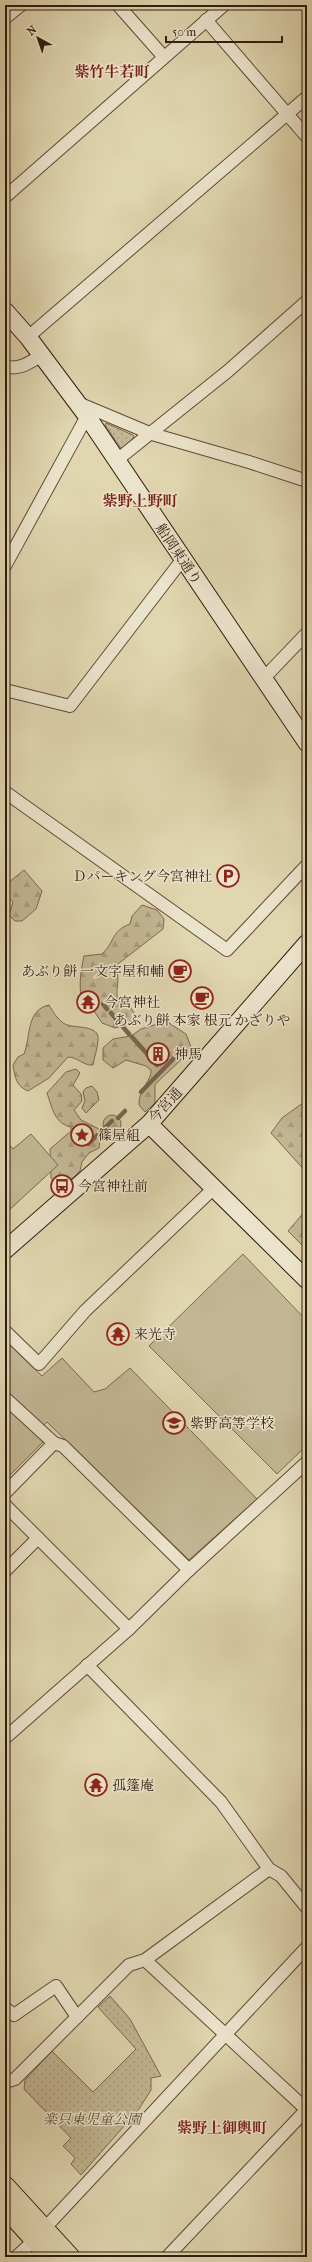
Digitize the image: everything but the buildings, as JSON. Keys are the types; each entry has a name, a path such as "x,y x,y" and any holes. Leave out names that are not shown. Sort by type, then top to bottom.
{"main road":[{"path":"5,2186 40,2234 50,2257"},
{"path":"5,2207 70,2257"}],"street":[{"path":"5,18 21,5"},
{"path":"118,5 163,56"},
{"path":"5,197 163,56 224,5"},
{"path":"206,20 307,137"},
{"path":"28,337 307,97"},
{"path":"117,460 152,434 206,387 228,371 307,301"},
{"name":"船岡東通り","path":"5,311 28,337 82,409 182,560 307,743"},
{"path":"5,366 12,368 26,365 42,355"},
{"path":"5,566 82,409 152,434 250,462 307,481"},
{"path":"5,690 70,706 182,560"},
{"path":"264,678 307,633"},
{"path":"5,792 227,950 307,865"},
{"name":"今宮通","path":"5,1250 149,1124 307,943"},
{"path":"149,1124 307,1280"},
{"path":"5,1331 39,1364 85,1311 214,1188"},
{"path":"5,1398 54,1443 63,1446 189,1570"},
{"path":"5,1493 54,1443"},
{"path":"5,1738 129,1628 189,1570 307,1462"},
{"path":"5,1505 129,1628"},
{"path":"5,1571 38,1538"},
{"path":"87,1665 221,1802 269,1869 281,1876 307,1908"},
{"path":"5,2082 15,2080 129,1965 145,1960 269,1869"},
{"path":"16,2257 40,2234 307,1947"},
{"path":"145,1960 307,2109 166,2257"},
{"path":"5,2008 14,2015 56,1986 77,2017"}],"green space":[{"path":"106,423 133,435 134,437 122,450 105,425"},
{"path":"24,870 42,891 36,909 22,921 15,921 9,915 13,902 5,895 5,880 8,883"},
{"path":"142,905 157,910 164,919 163,929 114,967 118,976 117,998 119,1002 129,1005 136,1016 129,1024 115,1028 102,1023 88,1002 81,997 80,986 84,956 102,954 116,933 130,924 132,916"},
{"path":"49,1005 58,1018 65,1024 91,1029 98,1035 93,1065 86,1064 72,1057 68,1057 49,1078 28,1091 19,1084 15,1077 13,1065 18,1057 24,1054 30,1025 36,1012"},
{"path":"169,1023 186,1034 191,1047 155,1085 155,1103 145,1112 139,1105 139,1100 151,1074 151,1070 146,1066 126,1060 113,1068 103,1060 103,1048 113,1039 131,1036 141,1029 154,1025"},
{"path":"76,1069 80,1073 73,1085 81,1094 82,1101 74,1110 81,1120 101,1130 99,1148 89,1153 82,1162 80,1171 73,1178 55,1183 51,1178 50,1149 71,1131 71,1127 61,1123 58,1119 47,1093 66,1072"},
{"path":"92,1086 97,1092 99,1100 86,1113 82,1108 85,1101 83,1092 86,1088"},
{"path":"307,1100 307,1173 271,1133 282,1118"},
{"path":"112,1115 118,1118 121,1124 118,1130 112,1133 106,1130 103,1124 106,1118"},
{"path":"31,1134 58,1165 6,1213 5,1146 8,1143 13,1149"},
{"path":"307,1209 307,1250 288,1231"},
{"path":"243,1254 307,1321 307,1445 277,1474 149,1346"},
{"path":"5,1340 42,1376 62,1358 94,1392 105,1389 130,1368 257,1499 189,1560 47,1422 41,1428 5,1392"},
{"path":"5,1404 44,1441 5,1480"},
{"name":"楽只東児童公園","path":"110,1996 130,2019 161,2076 151,2078 151,2090 139,2109 81,2175 71,2164 75,2158 63,2146 71,2138 24,2089 25,2080 52,2051 93,2092 136,2049 98,2007"}],"waterway":[{"path":"103,1004 107,1009"},
{"path":"111,1013 129,1034"},
{"path":"132,1037 157,1065"},
{"path":"141,1092 178,1054"},
{"path":"118,1118 125,1111"},
{"path":"88,1144 112,1121"}],"place":[{"name":"Ｄパーキング今宮神社","path":"228,876"},
{"name":"あぶり餅 一文字屋和輔","path":"180,971"},
{"name":"あぶり餅 本家 根元 かざりや","path":"202,998"},
{"name":"今宮神社","path":"88,1002"},
{"name":"神馬","path":"158,1054"},
{"name":"篠屋組","path":"82,1135"},
{"name":"今宮神社前","path":"62,1186"},
{"name":"来光寺","path":"118,1334"},
{"name":"紫野高等学校","path":"174,1423"},
{"name":"孤篷庵","path":"96,1785"}],"district":[{"name":"紫竹牛若町","path":"112,72"},
{"name":"紫野上野町","path":"140,501"},
{"name":"紫野上御輿町","path":"222,2128"}]}
